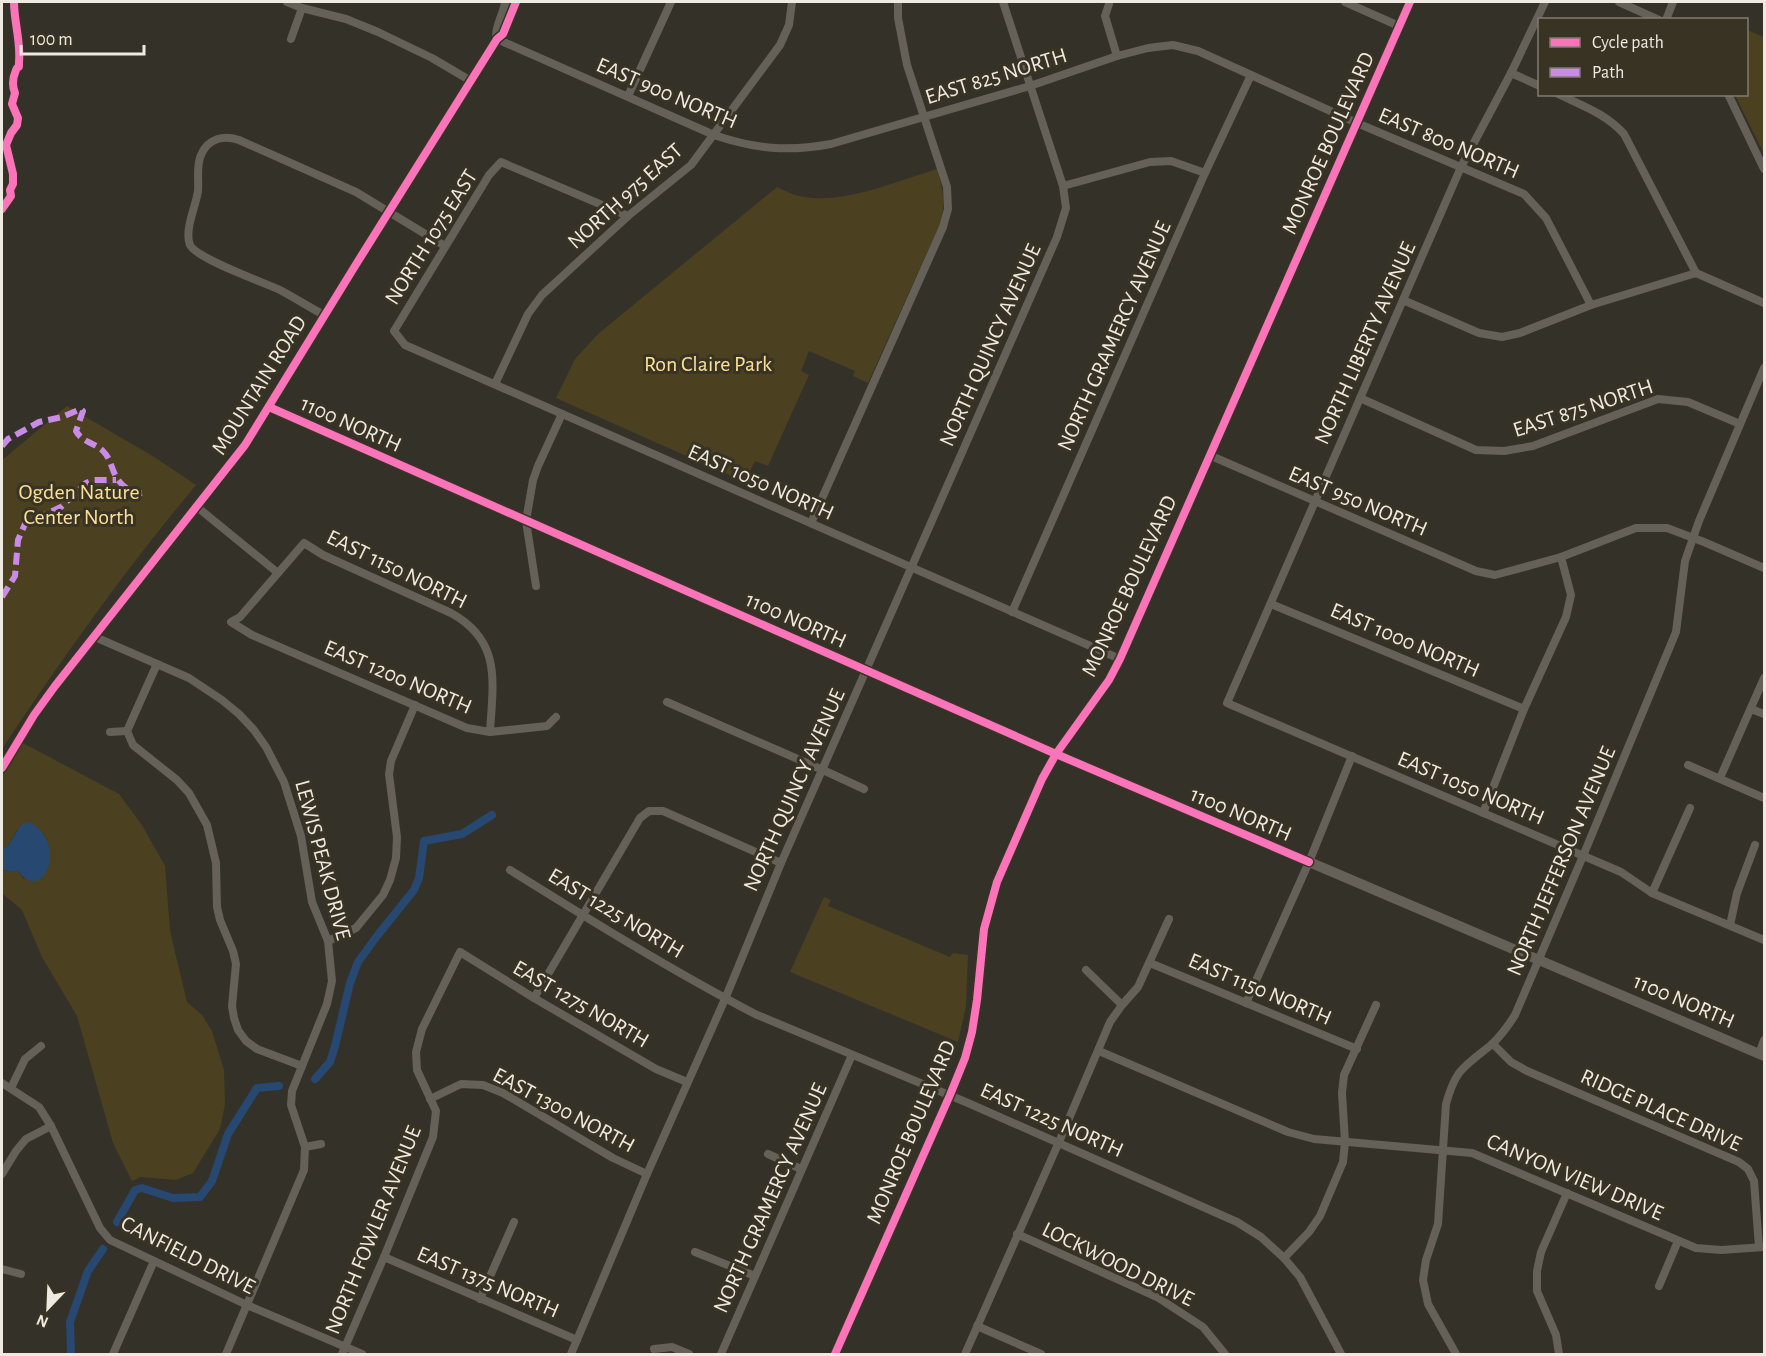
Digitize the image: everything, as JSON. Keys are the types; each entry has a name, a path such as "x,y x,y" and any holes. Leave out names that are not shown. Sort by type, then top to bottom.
{"street":[{"path":"287,2 346,19 378,32 424,54 471,81"},
{"name":"MOUNTAIN ROAD","path":"497,39 496,32 505,12 506,2"},
{"name":"MOUNTAIN ROAD","path":"2,768 34,715 245,445 497,39 503,34 516,2"},
{"path":"627,96 671,2"},
{"name":"NORTH 975 EAST","path":"495,384 528,314 542,295 628,216 691,165 780,45 789,25 792,2"},
{"path":"811,523 943,227 948,209 947,187 907,65 898,18 898,2"},
{"name":"NORTH QUINCY AVENUE","path":"571,1354 647,1174 725,999 781,863 1057,237 1066,208 1063,186 1004,2"},
{"path":"1345,2 1399,26"},
{"name":"MONROE BOULEVARD","path":"835,1354 965,1058 977,1000 984,929 997,882 1033,799 1056,754 1109,680 1120,658 1410,2"},
{"name":"NORTH LIBERTY AVENUE","path":"1227,703 1461,167 1511,73 1545,2"},
{"path":"1619,2 1655,18"},
{"path":"1666,18 1673,2"},
{"path":"1109,4 1105,16 1117,56"},
{"path":"291,39 302,8"},
{"name":"EAST 900 NORTH","path":"497,39 714,135 741,144 775,149 808,148 831,144"},
{"name":"EAST 825 NORTH","path":"831,144 1030,86 1117,56 1148,48 1173,45"},
{"name":"EAST 800 NORTH","path":"1173,45 1198,51 1357,123 1524,194 1546,218 1592,305"},
{"path":"1511,73 1538,86"},
{"name":"NORTH GRAMERCY AVENUE","path":"1012,612 1205,173 1251,75"},
{"path":"1562,96 1613,122 1624,135 1696,273 1764,303"},
{"path":"1729,96 1764,169"},
{"path":"324,315 281,291 201,255 190,245 189,228 198,191 198,167 202,152 209,143 216,139 232,137 356,192 445,246"},
{"path":"1063,186 1150,162 1171,161 1205,173"},
{"name":"NORTH 1075 EAST","path":"394,331 489,175 501,162 628,216"},
{"path":"1403,300 1479,333 1502,337 1520,333 1592,305 1696,273"},
{"name":"EAST 1050 NORTH","path":"394,331 405,345 1120,658"},
{"name":"NORTH JEFFERSON AVENUE","path":"1456,1354 1428,1304 1423,1280 1426,1260 1438,1224 1446,1104 1450,1089 1470,1061 1493,1044 1506,1029 1515,1015 1539,960 1676,632 1685,561 1693,537 1764,368"},
{"name":"EAST 875 NORTH","path":"1360,398 1476,450 1504,451 1533,446 1658,399 1688,402 1740,424"},
{"name":"1100 NORTH","path":"268,407 1056,754 1762,1055"},
{"path":"536,586 526,520 533,480 562,414"},
{"name":"EAST 950 NORTH","path":"1209,455 1476,571 1495,575 1561,557"},
{"path":"197,507 279,573"},
{"path":"1483,813 1524,709 1566,617 1571,595 1561,557 1636,528 1667,528 1764,568"},
{"name":"EAST 1150 NORTH","path":"279,573 304,543 323,555 466,621 478,633 492,666 494,679 490,732"},
{"name":"EAST 1200 NORTH","path":"279,573 240,617 231,622 252,635 467,728 490,732 547,726 556,717"},
{"name":"EAST 1000 NORTH","path":"1271,604 1524,709"},
{"name":"LEWIS PEAK DRIVE","path":"95,637 189,678 222,700 254,730 276,764 292,802 301,836 312,902 328,941 332,981 327,1004 292,1091 291,1105 305,1147 304,1170 226,1354"},
{"path":"157,664 127,731 133,745 177,780 189,793 207,825 216,863 217,907 236,964 232,1006 238,1030 246,1041 257,1049 302,1066"},
{"path":"1720,778 1764,678"},
{"path":"667,702 864,789"},
{"name":"EAST 1050 NORTH","path":"1227,703 1621,872 1652,892 1764,940"},
{"path":"328,941 356,928 383,895 390,880 396,858 397,837 389,774 391,761 415,705"},
{"path":"1751,709 1764,714"},
{"path":"110,732 127,731"},
{"path":"1246,1003 1310,862 1352,756"},
{"path":"1688,765 1764,798"},
{"path":"1652,892 1690,808"},
{"path":"534,998 640,818 649,811 663,811 781,863"},
{"path":"1730,925 1737,893 1755,845"},
{"name":"EAST 1225 NORTH","path":"510,870 582,915 725,999 755,1014 950,1095 1238,1222 1261,1237 1284,1258 1300,1277 1341,1354"},
{"path":"965,1354 1110,1022 1138,987 1169,919"},
{"name":"EAST 1275 NORTH","path":"460,952 656,1069 687,1082"},
{"name":"NORTH FOWLER AVENUE","path":"343,1351 433,1137 436,1111 417,1070 416,1052 422,1029 460,952"},
{"name":"EAST 1150 NORTH","path":"1150,963 1357,1049"},
{"path":"1086,970 1122,1005"},
{"path":"1284,1258 1309,1232 1320,1216 1343,1162 1344,1075 1376,1005"},
{"path":"1762,1055 1764,1040"},
{"name":"RIDGE PLACE DRIVE","path":"1493,1044 1512,1062 1527,1071 1739,1162 1748,1169 1754,1181 1762,1247"},
{"path":"11,1088 26,1059 41,1046"},
{"name":"CANYON VIEW DRIVE","path":"1099,1051 1288,1132 1314,1139 1472,1153 1696,1248 1721,1250 1762,1247"},
{"name":"NORTH GRAMERCY AVENUE","path":"722,1354 852,1055"},
{"name":"CANFIELD DRIVE","path":"2,1083 39,1107 51,1126 100,1228 110,1240 343,1351 362,1354"},
{"name":"EAST 1300 NORTH","path":"430,1099 461,1084 483,1085 503,1093 613,1158 647,1174"},
{"path":"2,1174 26,1139 51,1126"},
{"path":"305,1147 321,1144"},
{"path":"768,1154 801,1169"},
{"path":"1559,1354 1556,1335 1538,1291 1537,1271 1541,1252 1567,1193"},
{"path":"480,1299 514,1222"},
{"name":"LOCKWOOD DRIVE","path":"1017,1234 1157,1297 1203,1327 1225,1354"},
{"path":"1659,1286 1678,1241"},
{"path":"695,1252 755,1276"},
{"name":"EAST 1375 NORTH","path":"384,1257 577,1340"},
{"path":"112,1354 154,1261"},
{"path":"2,1269 21,1274"},
{"path":"977,1326 1041,1354"},
{"path":"654,1349 672,1347 689,1354"}],"green space":[{"path":"1748,30 1764,37 1764,154 1735,96 1748,96"},
{"name":"Ron Claire Park","path":"937,169 943,196 940,224 868,383 853,376 855,371 809,351 801,371 809,375 768,466 755,461 745,482 556,398 575,359 598,334 777,187 799,196 832,198 868,191"},
{"name":"Ogden Nature Center North","path":"67,406 156,458 196,485 95,614 2,749 2,460"},
{"path":"21,742 119,794 142,825 165,866 170,931 187,1002 202,1015 212,1031 224,1070 225,1104 220,1129 193,1173 176,1180 140,1177 132,1181 113,1143 77,1016 42,957 22,910 2,893 2,870 19,872 24,879 47,869 49,859 49,847 44,834 18,829 8,846 2,849 2,776"},
{"path":"824,897 831,900 828,906 950,957 953,953 968,955 966,1006 958,1042 790,972"}],"water":[{"path":"29,822 41,832 48,843 50,856 44,876 36,881 28,880 19,872 2,870 2,849 8,846 21,825"}],"waterway":[{"path":"315,1079 330,1062 350,983 358,962 414,890 419,878 424,841 462,834 492,815"},
{"path":"117,1222 135,1190 142,1188 173,1198 200,1197 212,1181 228,1134 257,1088 279,1086"},
{"path":"71,1354 70,1322 88,1271 103,1249"}],"marked path":[{"path":"2,446 8,439 39,422 62,417 81,409 83,411 76,431 85,440 103,451 117,478 125,487 133,492 142,493"},
{"path":"2,597 15,576 18,540 25,524 61,507 86,483 93,480 116,480"}],"cycle path":[{"path":"2,209 11,196 10,190 13,184 6,145 17,125 18,118 12,104 15,93 14,79 19,67 14,2"},
{"path":"2,768 34,715 55,686 245,445 497,39 503,34 516,2"},
{"path":"835,1354 965,1058 977,1000 984,929 997,882 1042,779 1056,754 1109,680 1120,659 1410,2"},
{"path":"269,407 1056,754 1309,862"}]}
